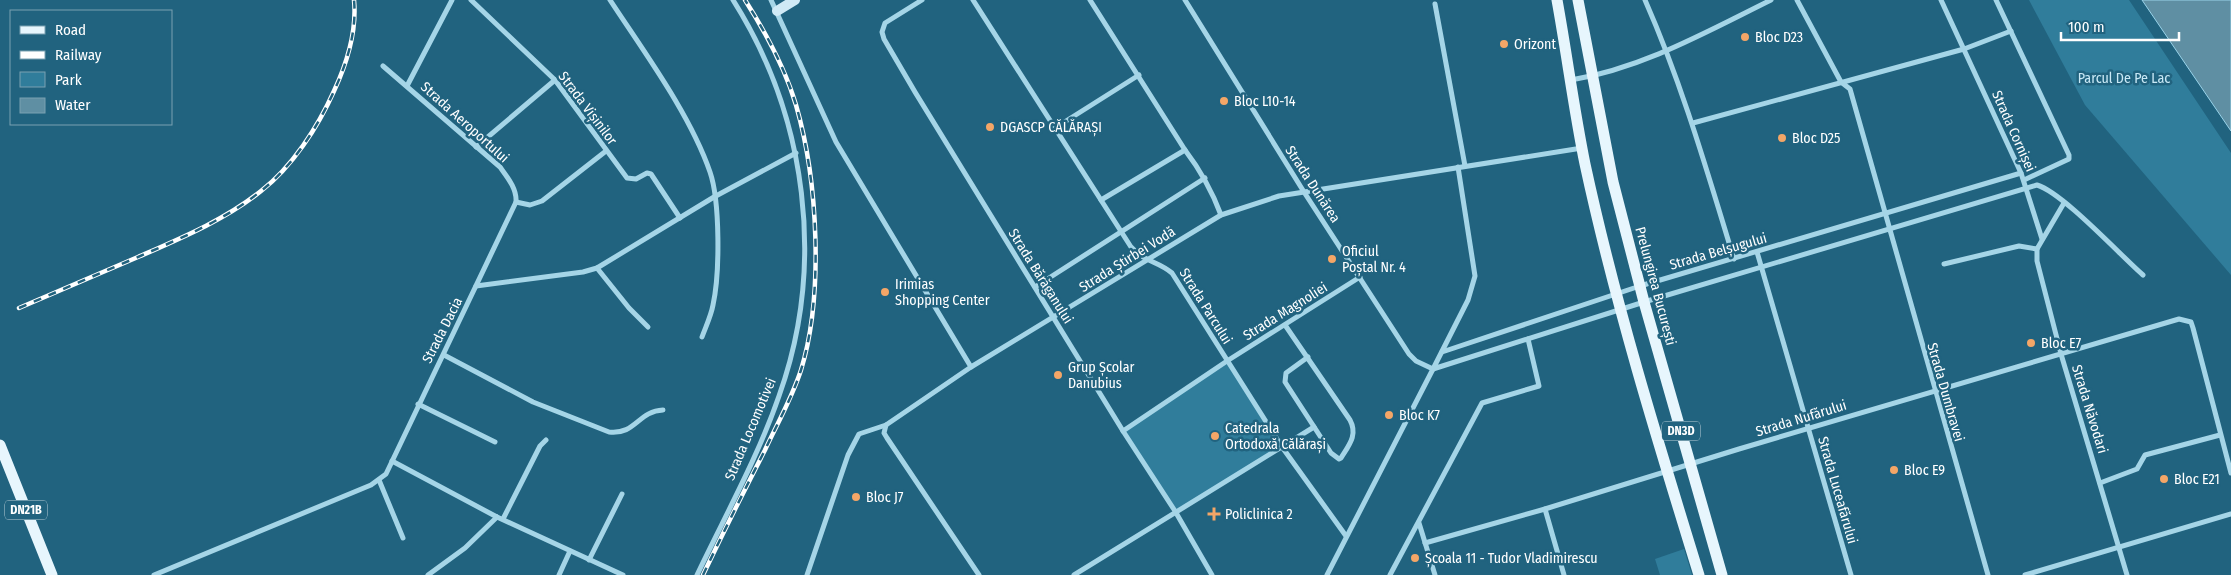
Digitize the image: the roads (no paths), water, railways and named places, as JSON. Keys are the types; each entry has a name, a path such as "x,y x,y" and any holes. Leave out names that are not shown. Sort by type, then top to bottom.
{"main road":[{"path":"778,11 795,0"},
{"name":"DN3D","path":"1557,0 1582,148 1617,294 1667,471 1699,575"},
{"name":"Prelungirea București","path":"1578,0 1608,161 1644,302 1722,575"},
{"name":"DN21B","path":"0,445 52,575"}],"street":[{"path":"407,86 452,0"},
{"name":"Strada Vișinilor","path":"470,0 555,80 623,173 631,180 647,173 651,174 680,218"},
{"path":"610,0 684,117 710,172 716,203 716,280 713,304 702,337"},
{"name":"Strada Locomotivei","path":"697,575 780,396 803,299 804,222 796,153 780,96 765,57 733,0"},
{"path":"771,0 778,11 836,142 972,367"},
{"name":"Strada Bărăganului","path":"922,0 886,23 882,32 884,39 1123,431 1175,511 1212,575"},
{"name":"Strada Parcului","path":"973,0 1121,232 1135,252 1146,260 1159,263 1172,273 1282,447 1346,536"},
{"path":"1090,0 1185,150 1205,178 1221,215"},
{"name":"Strada Dunărea","path":"1185,0 1304,192 1409,354 1416,362 1433,369"},
{"path":"1645,0 1667,52 1692,123 1734,259"},
{"path":"1571,80 1592,76 1667,52 1771,0"},
{"name":"Strada Dumbravei","path":"1797,0 1841,82 1850,89 1988,575"},
{"name":"Strada Cornișei","path":"1941,0 2022,173 2027,189 2036,185 2044,188 2064,202 2143,275"},
{"path":"1996,0 2069,155 2069,159 2024,180"},
{"path":"1436,4 1465,166"},
{"path":"1692,123 1964,49 2011,31"},
{"name":"Strada Aeroportului","path":"383,66 500,167 510,179 517,196 516,202"},
{"path":"1055,128 1139,75"},
{"path":"476,147 555,80"},
{"name":"Strada Știrbei Vodă","path":"807,575 853,445 859,434 886,425 972,367 1221,215 1279,196 1582,148"},
{"path":"1101,200 1185,150"},
{"path":"476,286 516,202 530,205 542,201 606,151"},
{"name":"Strada Dacia","path":"379,480 386,474 435,368 444,355 476,286 583,272 597,268 714,197 796,153"},
{"path":"1326,575 1468,300 1475,276 1458,167"},
{"name":"Strada Belșugului","path":"1442,352 1640,286 2022,173"},
{"path":"1035,287 1205,178"},
{"path":"2027,189 2042,239"},
{"name":"Strada Belșugului","path":"1433,369 1644,302 2027,189"},
{"path":"1944,264 2019,246 2037,249 2064,202"},
{"name":"Strada Năvodari","path":"2037,249 2037,261 2061,354 2127,575"},
{"name":"Strada Luceafărului","path":"1757,252 1851,575"},
{"path":"597,268 629,308 648,328"},
{"name":"Strada Magnoliei","path":"1123,431 1360,277"},
{"name":"Strada Nufărului","path":"1425,543 1545,509 1934,390 2179,319 2191,322 2220,435"},
{"path":"1286,325 1308,358 1354,428 1354,435 1341,458 1336,458 1330,452 1284,377 1288,370 1308,358"},
{"path":"1390,575 1482,403 1539,386 1528,339"},
{"path":"444,355 533,402 609,432 619,434 626,431 648,413 663,410"},
{"path":"418,404 495,442"},
{"path":"886,425 884,432 887,438 979,575"},
{"path":"1074,575 1314,427"},
{"path":"2100,483 2137,469 2145,455 2220,435 2231,473"},
{"path":"503,520 540,446 546,440"},
{"path":"392,461 503,520 623,575"},
{"path":"154,575 216,551 379,480 403,538"},
{"path":"589,560 622,494"},
{"path":"1545,509 1564,575"},
{"path":"2025,575 2231,514"},
{"path":"428,575 465,548 497,517"},
{"path":"1419,523 1435,575"},
{"path":"559,575 570,551"}],"water":[{"path":"2142,0 2231,0 2231,131"}],"railway":[{"path":"19,308 201,228 232,211 272,181 294,158 312,132 334,91 350,47 355,12 354,0"},
{"path":"703,575 793,391 801,370 813,308 815,273 813,202 803,135 792,91 781,64 745,0"}],"place":[{"name":"Bloc D23","path":"1745,37"},
{"name":"Orizont","path":"1504,44"},
{"name":"Bloc L10-14","path":"1224,101"},
{"name":"DGASCP CĂLĂRAȘI","path":"990,127"},
{"name":"Bloc D25","path":"1782,138"},
{"name":"Oficiul Poștal Nr. 4","path":"1332,259"},
{"name":"Irimias Shopping Center","path":"885,292"},
{"name":"Bloc E7","path":"2031,343"},
{"name":"Grup Școlar Danubius","path":"1058,375"},
{"name":"Bloc K7","path":"1389,415"},
{"name":"Catedrala Ortodoxă Călărași","path":"1215,436"},
{"name":"Bloc E9","path":"1894,470"},
{"name":"Bloc E21","path":"2164,479"},
{"name":"Bloc J7","path":"856,497"},
{"name":"Policlinica 2","path":"1214,514"},
{"name":"Școala 11 - Tudor Vladimirescu","path":"1415,558"}],"park label":[{"name":"Parcul De Pe Lac","path":"2124,78"}]}
